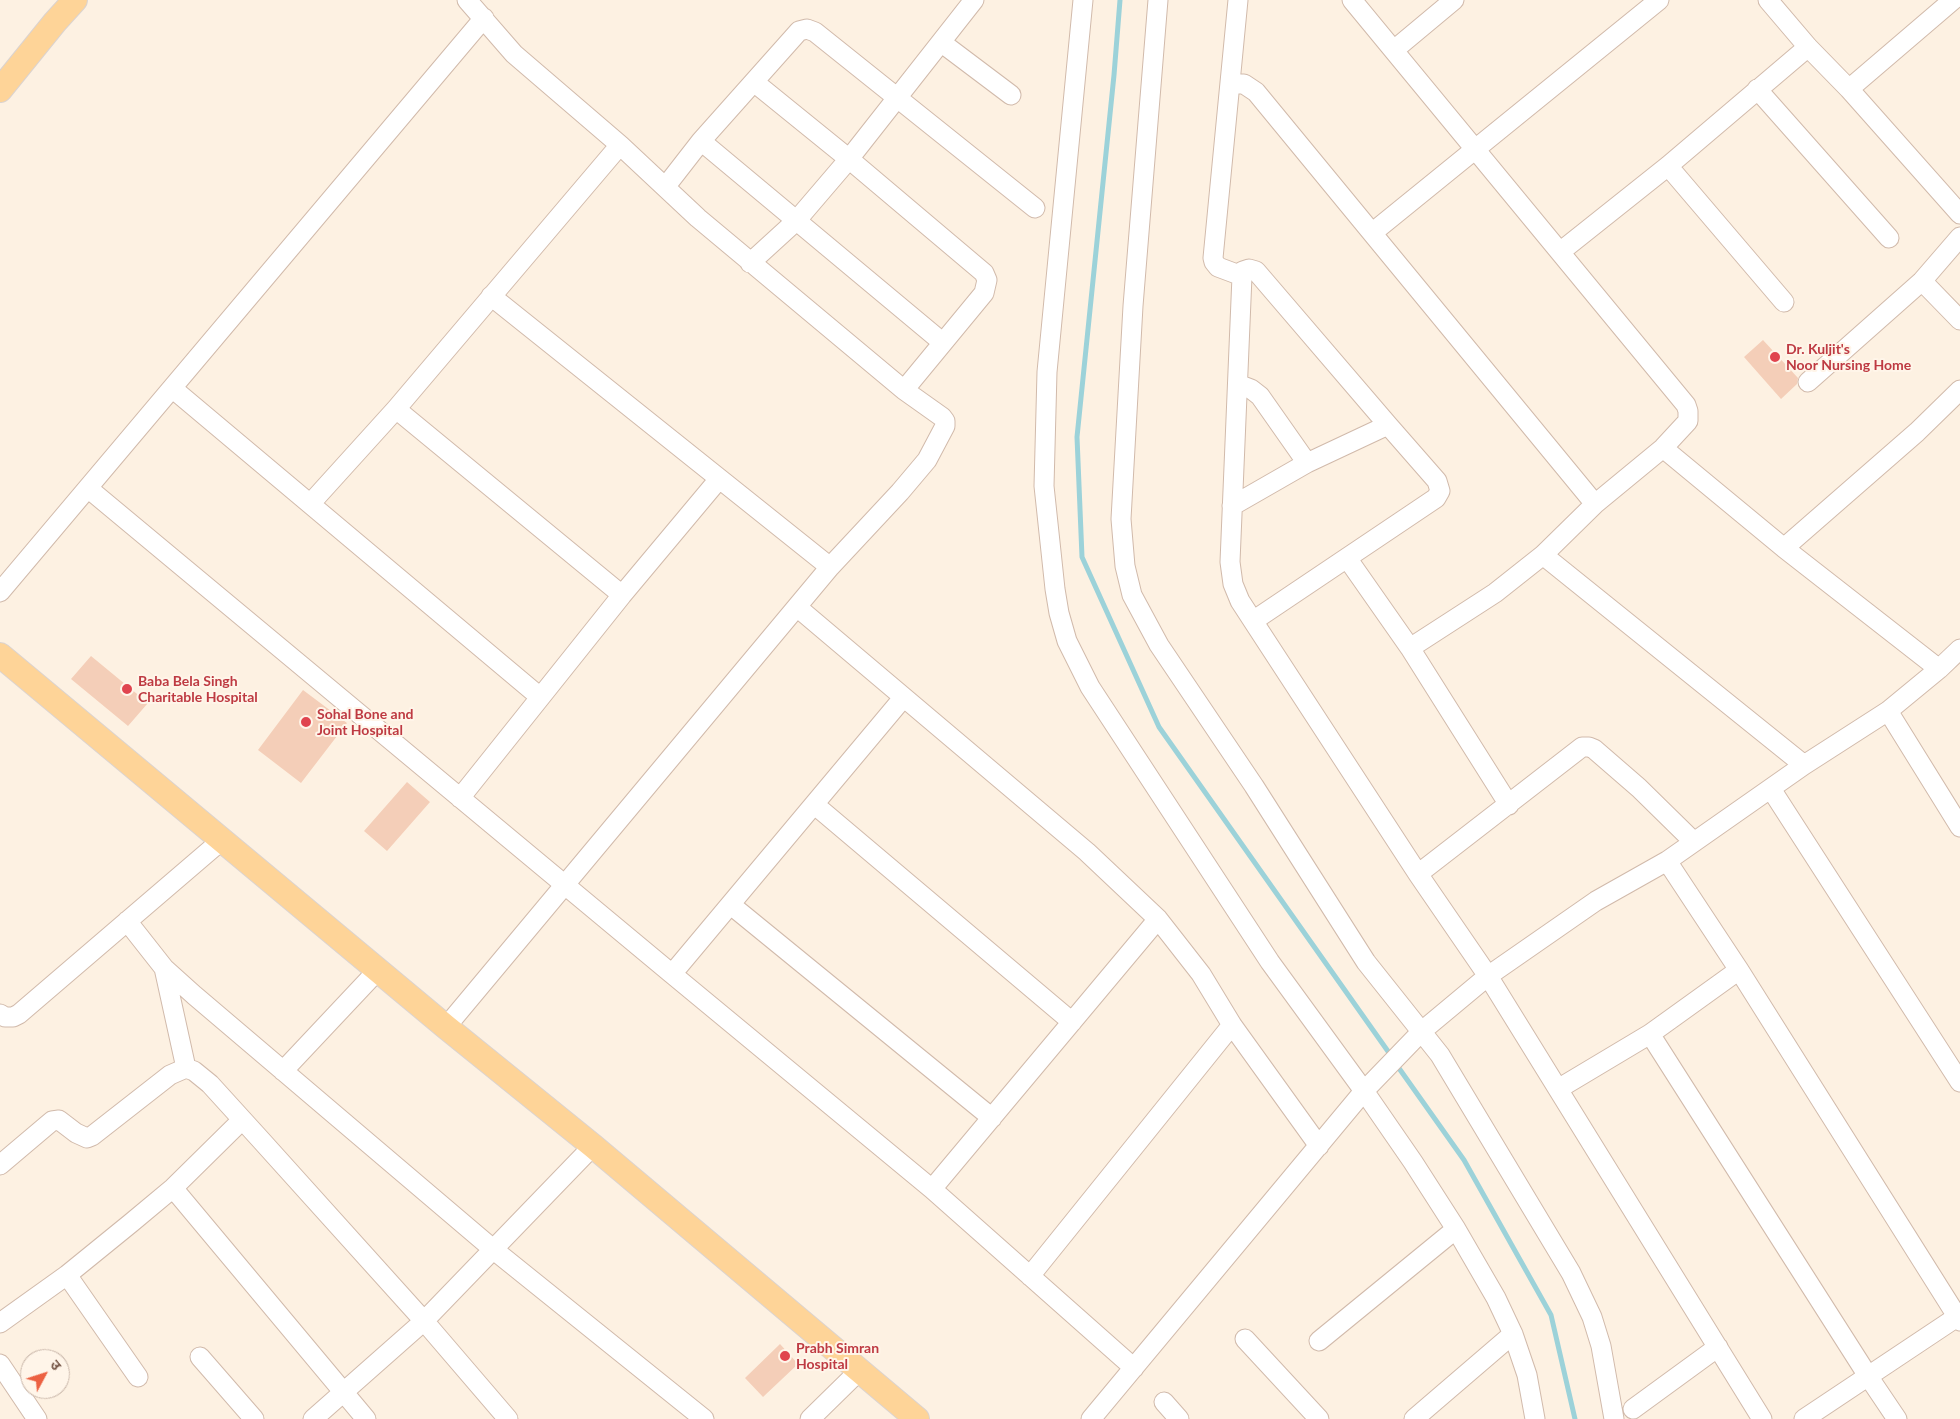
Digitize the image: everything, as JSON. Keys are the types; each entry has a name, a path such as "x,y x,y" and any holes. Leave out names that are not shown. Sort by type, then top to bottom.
{"main road":[{"path":"0,90 75,0"},
{"path":"0,655 446,1027 593,1146 917,1419"}],"street":[{"path":"446,1027 830,567 927,460 944,432 945,421 904,390 698,218 620,145 514,54 467,0"},
{"path":"750,263 796,221 849,159 974,0"},
{"path":"1083,0 1047,372 1044,486 1058,613 1067,642 1090,687 1270,962 1368,1088 1456,1229 1496,1298 1513,1334 1527,1375 1535,1419"},
{"path":"1158,0 1133,306 1120,519 1128,580 1132,595 1159,645 1254,786 1366,962 1419,1035 1440,1055 1571,1273 1592,1317 1601,1346 1614,1419"},
{"path":"1352,0 1686,406 1688,411 1688,420 1663,448 1596,504 1542,555 1495,593 1410,648"},
{"path":"1394,50 1454,0"},
{"path":"1372,233 1659,0"},
{"path":"1768,0 1808,47 1849,89 1960,214"},
{"path":"1849,89 1949,1"},
{"path":"1240,2 1213,258 1218,267 1242,276"},
{"path":"0,592 89,489 484,18"},
{"path":"666,186 701,141 799,31 807,29 815,32 1035,208"},
{"path":"942,43 1011,95"},
{"path":"1560,252 1668,166 1808,47"},
{"path":"754,82 984,273 986,280 984,292 904,390"},
{"path":"1230,84 1244,84 1256,92 1596,504"},
{"path":"1757,89 1890,238"},
{"path":"701,141 942,342"},
{"path":"310,504 396,409 620,145"},
{"path":"1668,166 1784,302"},
{"path":"1808,382 1922,281 1960,237"},
{"path":"1253,621 1436,498 1440,491 1437,481 1256,271 1249,269 1244,270 1242,276 1230,562 1233,584 1240,601 1253,621 1418,874 1488,976 1762,1419"},
{"path":"1922,281 1960,320"},
{"path":"491,296 830,567"},
{"path":"1238,384 1251,389 1260,396 1307,463"},
{"path":"172,388 540,697"},
{"path":"1784,548 1917,432 1960,390"},
{"path":"396,409 622,595"},
{"path":"1232,506 1307,463 1388,425"},
{"path":"1663,448 1784,548 1939,669"},
{"path":"460,798 622,595 719,480"},
{"path":"89,489 932,1189 1134,1368"},
{"path":"1542,555 1804,765"},
{"path":"1346,558 1410,648 1509,805"},
{"path":"797,606 903,698 1087,852 1158,919 1201,974 1232,1025 1319,1146"},
{"path":"1091,1419 1368,1088 1419,1035 1488,976 1596,901 1667,861 1804,765 1888,711 1960,650"},
{"path":"672,974 903,698"},
{"path":"1888,711 1960,827"},
{"path":"1418,874 1576,751 1589,747 1594,749 1639,788 1694,842"},
{"path":"1771,789 1960,1082"},
{"path":"815,805 1072,1022"},
{"path":"0,1014 5,1017 12,1017 19,1014 222,840"},
{"path":"1667,861 1739,970 1959,1317 1804,1419"},
{"path":"731,905 992,1118"},
{"path":"932,1189 1158,919"},
{"path":"127,921 164,968 283,1071 494,1250 704,1419"},
{"path":"164,968 186,1068"},
{"path":"283,1071 378,970"},
{"path":"1558,1089 1650,1034 1739,970"},
{"path":"1030,1276 1232,1025"},
{"path":"1650,1034 1868,1376 1898,1419"},
{"path":"0,1165 56,1120 65,1123 82,1137 87,1138 170,1074 186,1068 194,1071 210,1084 424,1321 508,1419"},
{"path":"0,1323 67,1275 173,1188 242,1120"},
{"path":"313,1419 424,1321 593,1146"},
{"path":"173,1188 366,1419"},
{"path":"1319,1341 1456,1229"},
{"path":"67,1275 138,1377"},
{"path":"1414,1419 1513,1334"},
{"path":"1245,1339 1314,1418"},
{"path":"1633,1409 1718,1346"},
{"path":"200,1357 254,1419"},
{"path":"0,1364 37,1419"},
{"path":"810,1419 859,1371"},
{"path":"1164,1402 1178,1419"}],"building":[{"path":"1763,340 1798,378 1797,384 1781,399 1744,357"},
{"path":"91,656 148,703 128,726 71,679"},
{"path":"303,690 347,723 301,783 258,750"},
{"path":"407,782 430,802 387,851 364,831"},
{"path":"780,1344 798,1364 763,1397 745,1378"}],"waterway":[{"path":"1120,0 1077,437 1082,557 1159,727 1392,1057"},
{"path":"1396,1064 1464,1160 1551,1315 1575,1419"}],"place":[{"name":"Dr. Kuljit's Noor Nursing Home","path":"1775,357"},
{"name":"Baba Bela Singh Charitable Hospital","path":"127,689"},
{"name":"Sohal Bone and Joint Hospital","path":"306,722"},
{"name":"Prabh Simran Hospital","path":"785,1356"}]}
